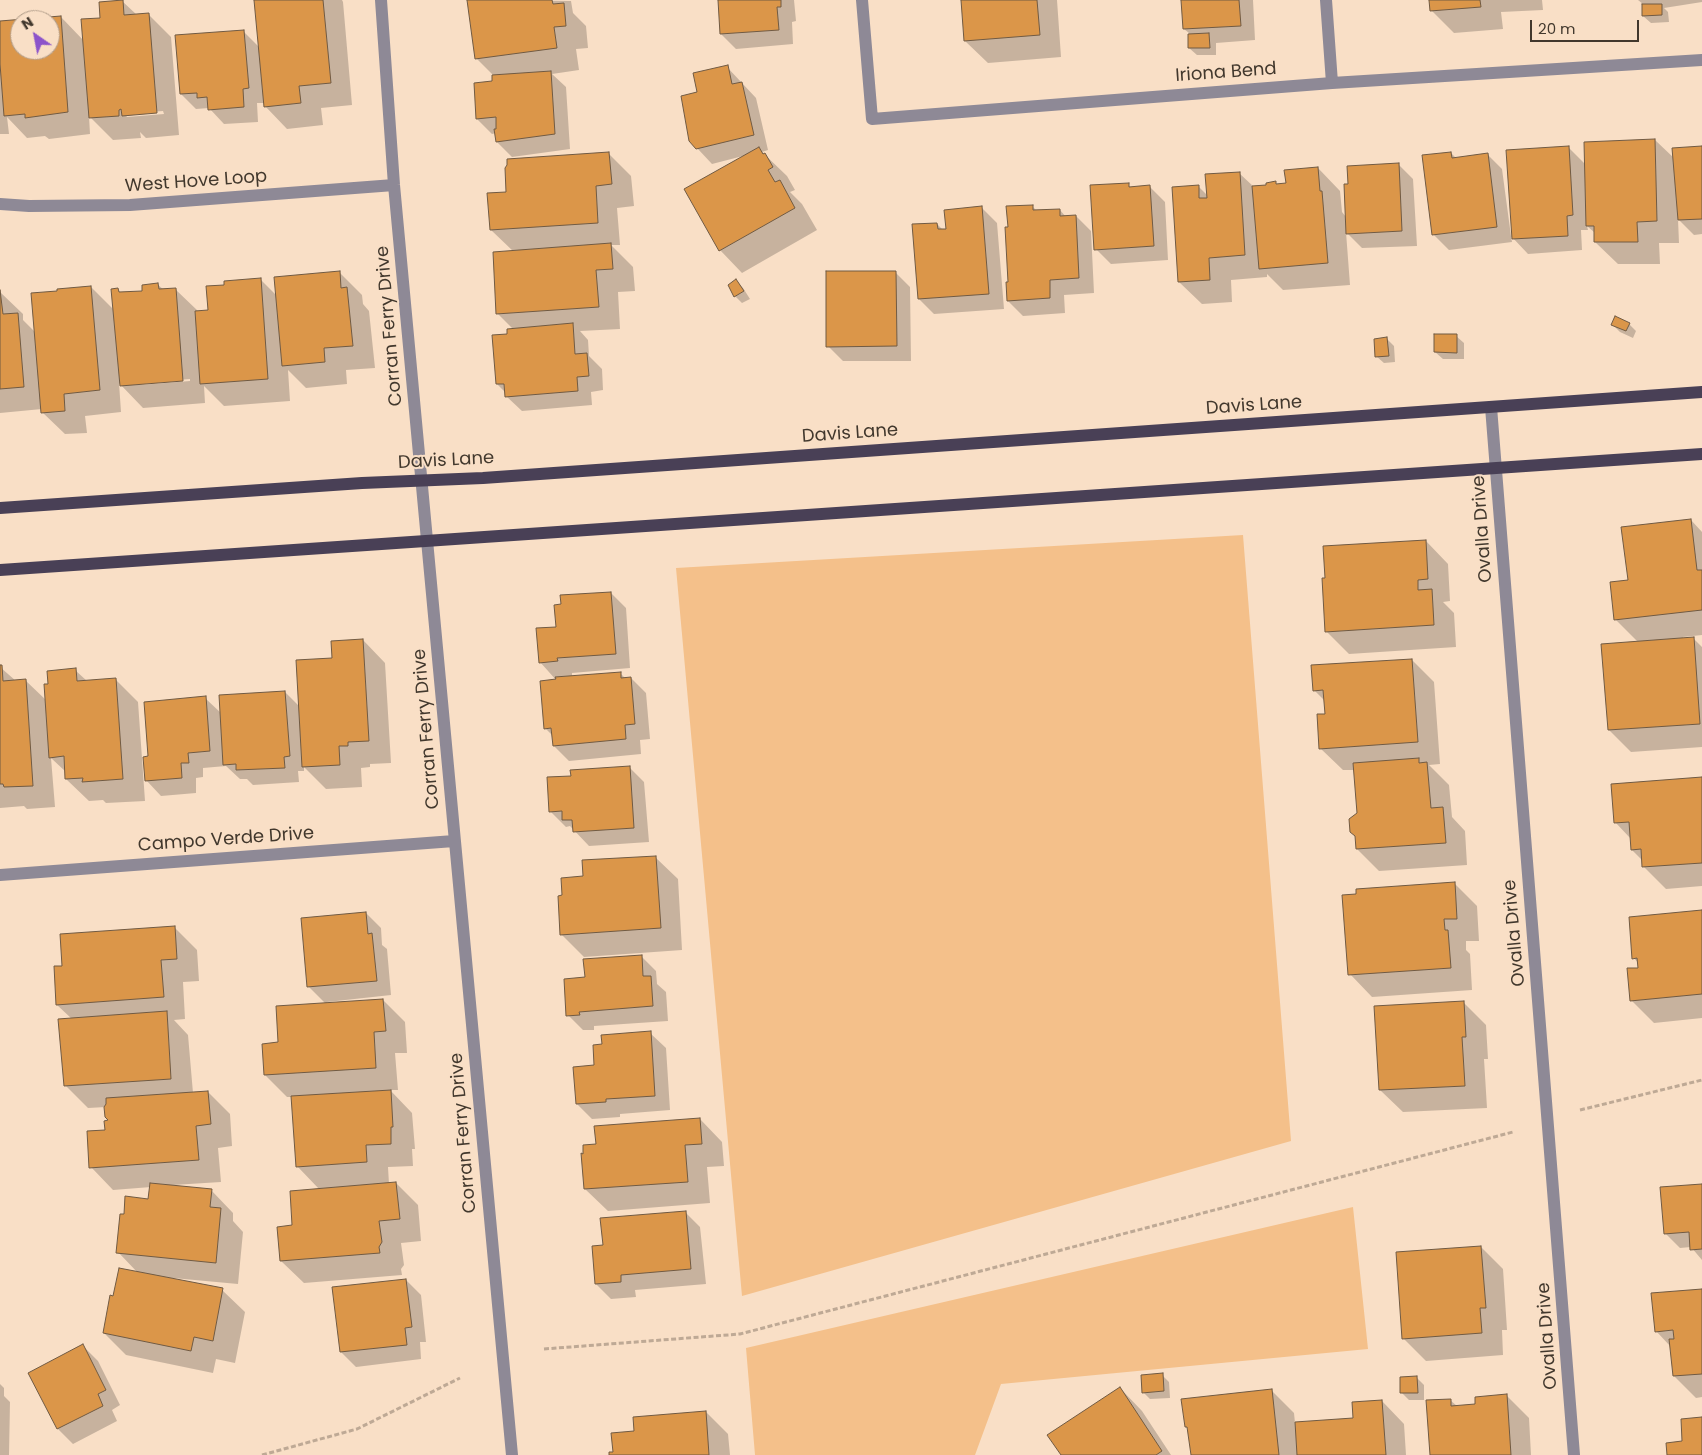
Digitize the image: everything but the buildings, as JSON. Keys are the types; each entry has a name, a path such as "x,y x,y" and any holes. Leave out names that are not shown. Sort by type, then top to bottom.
{"main road":[{"name":"Davis Lane","path":"0,508 493,477 1702,392"},
{"path":"0,570 1702,454"}],"street":[{"name":"Corran Ferry Drive","path":"381,0 394,185 512,1455"},
{"name":"Iriona Bend","path":"862,0 872,119 1332,83 1702,60"},
{"path":"1326,0 1332,83"},
{"name":"West Hove Loop","path":"0,204 130,204 394,185"},
{"name":"Ovalla Drive","path":"1491,407 1574,1455"},
{"name":"Campo Verde Drive","path":"0,875 454,841"}],"path":[{"path":"1580,1110 1702,1080"},
{"path":"544,1349 740,1334 1513,1132"},
{"path":"262,1455 357,1429 460,1378"}],"shaded area":[{"path":"1243,535 1291,1141 742,1296 676,568"},
{"path":"1353,1207 1368,1349 1001,1384 975,1455 755,1455 746,1348"}]}
